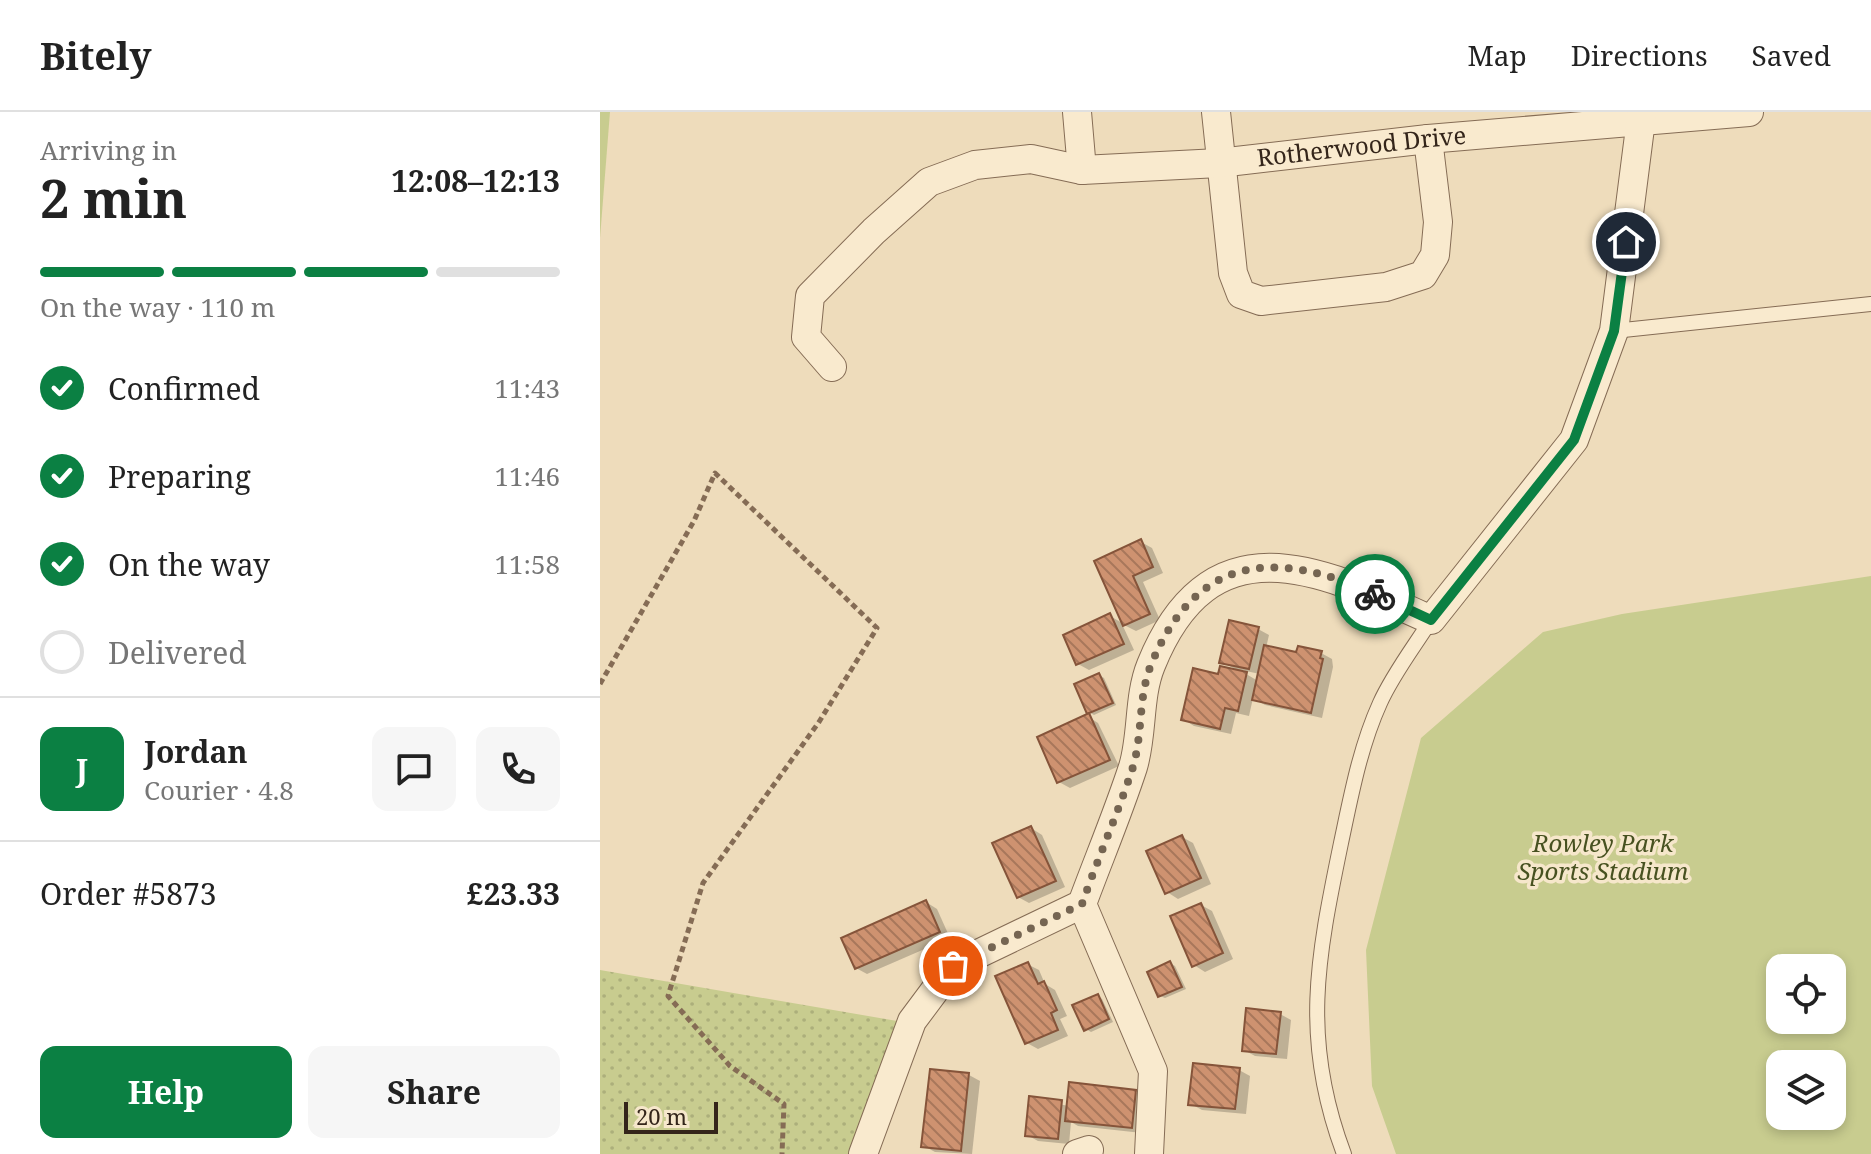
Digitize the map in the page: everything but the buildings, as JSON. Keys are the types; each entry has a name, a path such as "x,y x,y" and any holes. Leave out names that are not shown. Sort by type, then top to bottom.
{"street":[{"path":"1077,112 1082,170"},
{"path":"1216,112 1233,273 1241,294 1261,301 1386,287 1423,275 1435,255 1438,222 1428,139"},
{"name":"Rotherwood Drive","path":"832,367 806,337 810,296 874,231 929,182 975,165 1031,159 1082,170 1219,163 1642,117 1749,112"},
{"path":"1149,1154 1153,1071 1082,904 1133,765 1150,666 1172,624 1199,590 1229,573 1266,567 1309,571 1361,588 1431,620 1574,440 1614,331 1642,117"},
{"path":"863,1154 912,1021 953,966 1082,904"}],"lane":[{"path":"1614,331 1871,304"},
{"path":"1344,1154 1331,1120 1318,1050 1316,979 1355,777 1380,702 1431,620"}],"path":[{"path":"600,684 694,521 715,473 877,628 819,722 703,883 668,996 730,1066 784,1104 782,1154"}],"green space":[{"path":"600,112 610,112 600,238"},
{"name":"Rowley Park Sports Stadium","path":"1871,576 1871,1154 1396,1154 1372,1086 1366,950 1421,738 1543,632 1622,614"},
{"path":"600,970 903,1022 852,1154 600,1154"}],"way so far":[{"path":"953,966 1082,904 1133,765 1150,666 1172,624 1199,590 1229,573 1266,567 1309,571 1375,594"}],"route":[{"path":"1375,594 1431,620 1574,440 1614,331 1626,242"}]}
